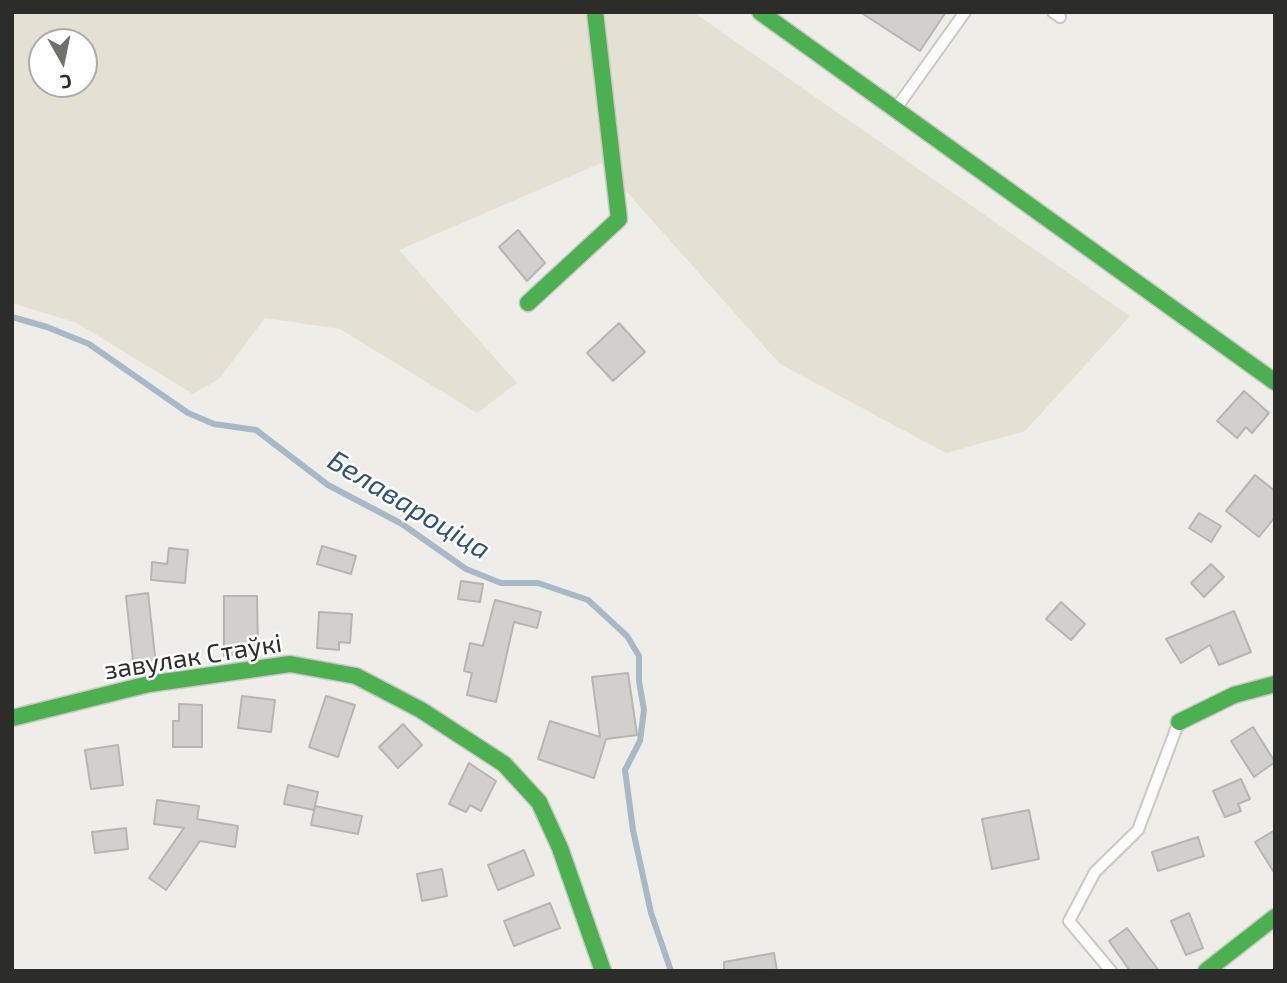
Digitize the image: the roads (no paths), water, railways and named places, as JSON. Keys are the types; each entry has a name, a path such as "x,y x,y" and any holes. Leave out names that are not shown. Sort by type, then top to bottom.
{"street":[{"path":"528,303 619,219 595,12"},
{"path":"760,12 1275,382"},
{"name":"завулак Стаўкі","path":"12,718 149,684 290,664 356,676 421,710 504,764 539,802 561,848 603,971"},
{"path":"1179,722 1234,695 1275,684"},
{"path":"1206,971 1275,917"}],"lane":[{"path":"896,108 965,12"},
{"path":"1111,971 1069,921 1095,873 1138,830 1179,722"}],"waterway":[{"name":"Белавароціца","path":"12,317 47,327 89,344 188,413 214,424 256,430 328,485 402,524 466,569 501,583 538,583 588,600 627,636 639,656 639,681 644,710 640,741 625,770 633,830 651,913 671,971"}]}
